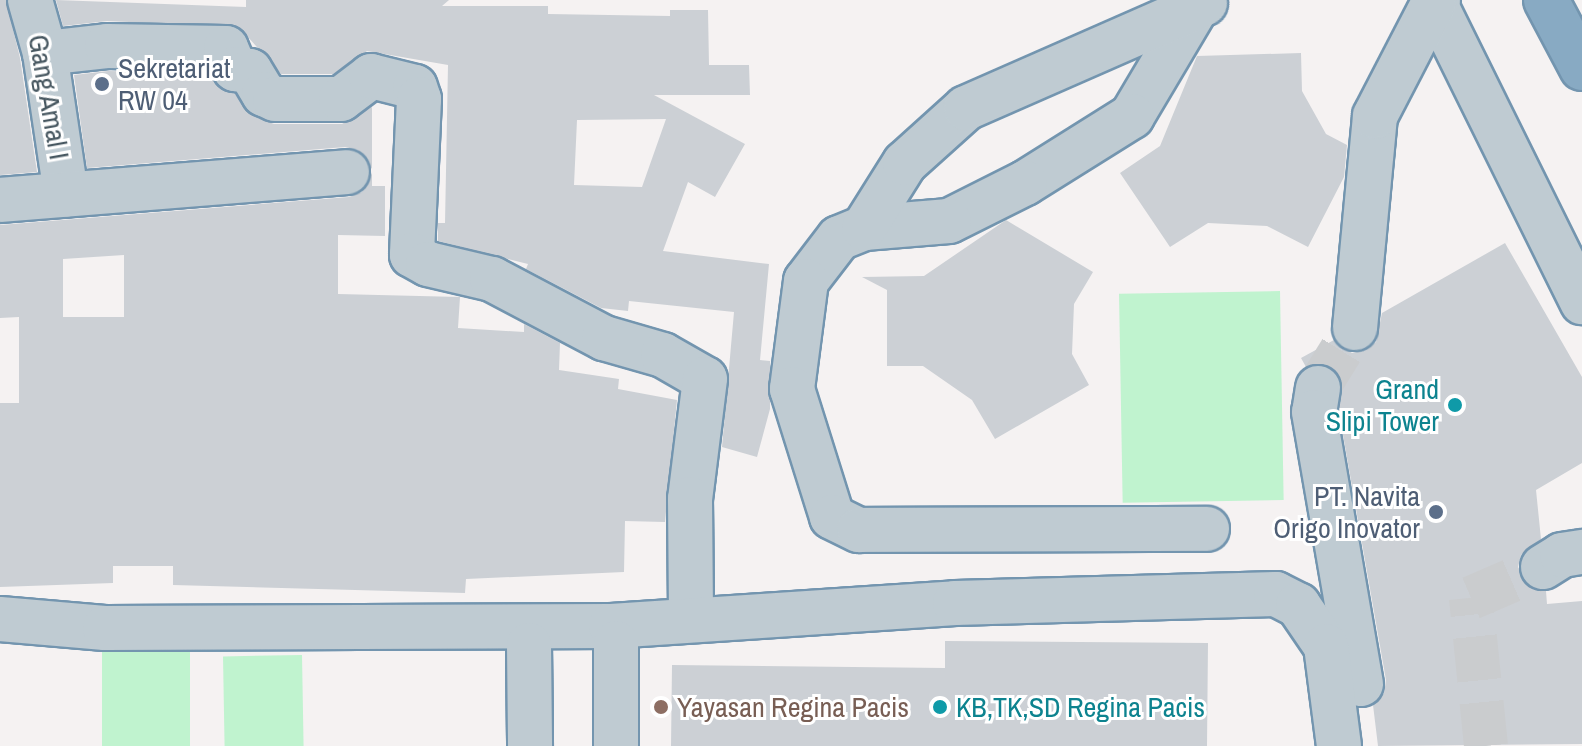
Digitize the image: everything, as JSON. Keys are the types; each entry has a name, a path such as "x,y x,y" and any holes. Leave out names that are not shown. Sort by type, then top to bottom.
{"highway":[{"path":"1546,0 1579,60"}],"street":[{"name":"Gang Amal I","path":"30,0 45,53 66,194"},
{"path":"1436,1 1582,302"},
{"path":"1355,328 1375,116 1436,1"},
{"path":"864,228 905,163 966,108 1203,4"},
{"path":"1203,4 1132,116 1025,183 949,221 864,228 839,238 806,281 792,389 832,517 859,530 1207,529"},
{"path":"45,53 107,46 226,48 235,69 250,71 264,94 275,99 341,99 371,76 415,87 419,99 412,255 428,264 492,279 604,338 663,355 705,379 690,499 691,619"},
{"path":"0,200 347,172"},
{"path":"1318,388 1314,412 1369,746"},
{"path":"0,619 105,628 489,628 955,603 1276,594 1298,605 1326,646 1339,746"},
{"path":"0,650 616,643 1274,604 1287,611 1300,637 1314,746"},
{"path":"616,643 616,746"},
{"path":"529,645 530,746"}],"green space":[{"path":"1280,291 1284,500 1123,503 1119,294"},
{"path":"102,650 190,650 190,746 102,746"},
{"path":"302,655 304,746 225,746 223,656"}],"building":[{"path":"0,0 6,0 20,58 37,172 0,175"},
{"path":"56,0 246,7 246,0 449,0 442,6 548,6 548,14 670,16 670,10 708,10 709,65 749,65 750,95 654,95 745,144 715,197 688,182 663,251 769,264 760,360 770,361 770,409 757,457 722,447 734,312 629,301 628,311 601,308 526,269 528,264 438,241 438,223 445,223 448,65 367,51 333,74 281,74 239,27 107,21 63,26","holes":["666,119 642,187 574,185 577,120"]},
{"path":"1301,53 1302,91 1326,134 1347,145 1344,177 1308,247 1267,226 1208,223 1170,247 1120,173 1160,146 1197,56"},
{"path":"108,71 209,73 219,88 235,94 253,116 274,124 342,124 372,107 372,169 358,150 345,147 87,168 74,75"},
{"path":"372,173 372,186 385,186 385,236 338,235 338,294 460,297 458,328 524,332 524,324 560,343 559,370 619,379 618,389 677,400 665,522 625,521 624,572 466,579 465,593 173,585 173,566 113,566 113,583 0,587 0,403 19,403 19,317 0,318 0,225 349,197 362,192","holes":["124,255 124,317 63,317 63,259"]},
{"path":"1006,220 1093,272 1074,304 1072,354 1089,385 995,439 972,400 923,366 887,366 887,290 862,277 924,276"},
{"path":"1505,243 1582,377 1582,463 1536,490 1541,539 1521,555 1518,567 1531,589 1546,591 1547,604 1582,601 1582,744 1378,746 1373,705 1384,693 1386,680 1339,412 1342,380 1333,368 1321,363 1306,367 1301,358 1334,340 1352,353 1366,350 1376,342 1382,313"},
{"name":"KB,TK,SD Regina Pacis","path":"945,641 1208,643 1207,746 671,746 672,665 945,668"}],"tunnel":[{"path":"1318,388 1355,328"},
{"path":"1486,746 1471,598 1543,567"}],"place":[{"name":"Sekretariat RW 04","path":"102,84"},
{"name":"Grand Slipi Tower","path":"1455,405"},
{"name":"PT. Navita Origo Inovator","path":"1436,512"},
{"name":"Yayasan Regina Pacis","path":"661,707"},
{"name":"KB,TK,SD Regina Pacis","path":"940,707"}]}
